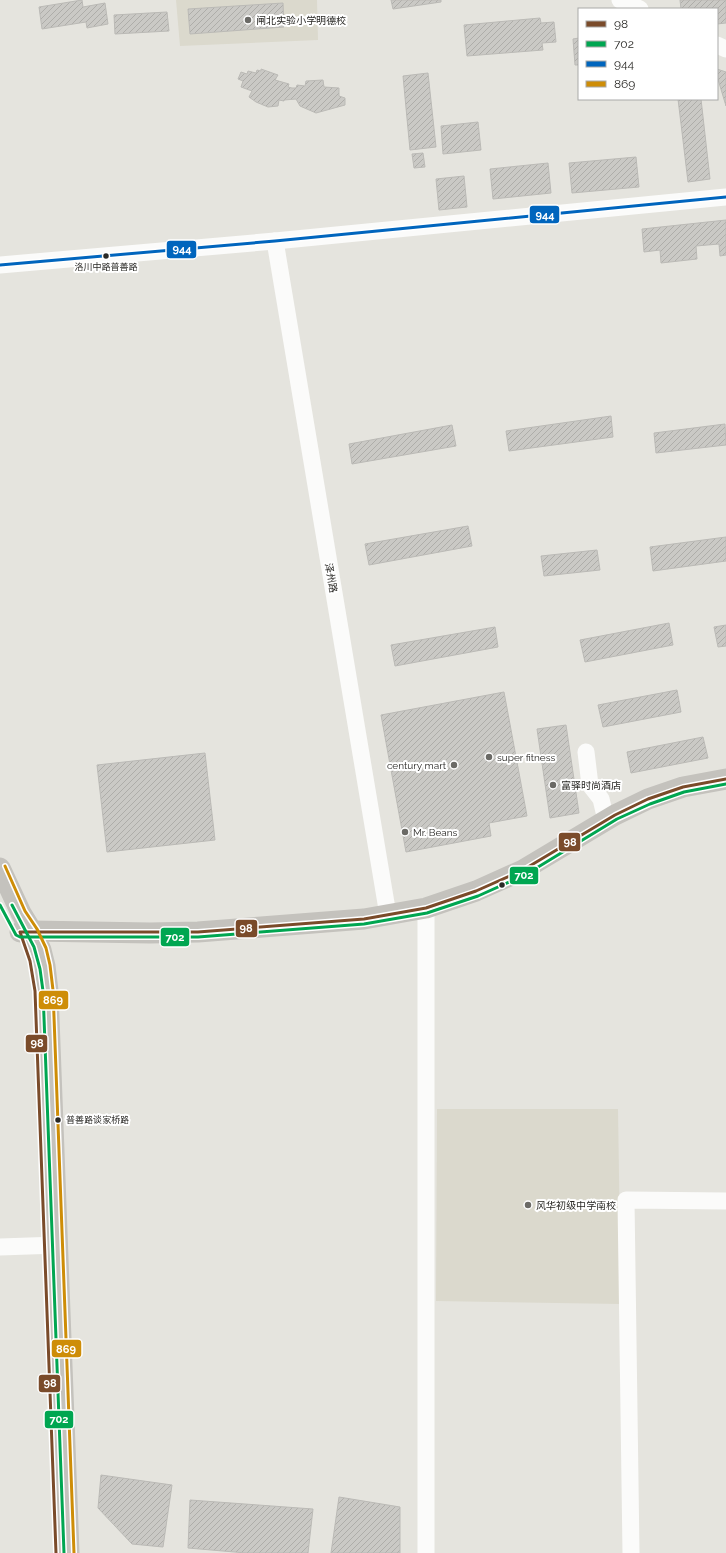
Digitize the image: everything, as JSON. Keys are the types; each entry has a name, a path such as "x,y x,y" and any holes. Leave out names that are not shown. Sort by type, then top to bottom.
{"main road":[{"path":"26,931 150,933 198,932 340,921 388,915 426,908 476,891 523,870 606,820 648,799 683,787 726,778"},
{"path":"0,868 21,913 26,931"},
{"path":"0,894 41,950 45,966 48,991 56,1553"},
{"path":"51,1245 69,1553"}],"street":[{"path":"620,0 638,8"},
{"path":"0,265 275,241 726,197"},
{"name":"泽州路","path":"275,241 388,915"},
{"path":"586,752 590,785 601,799 606,820"},
{"path":"426,908 426,1553"},
{"path":"631,1553 626,1200 726,1201"},
{"path":"0,1246 51,1245"}],"shaded area":[{"name":"闸北实验小学明德校","path":"176,0 317,0 318,40 180,46"},
{"name":"风华初级中学南校","path":"437,1109 618,1109 621,1304 436,1301"}],"building":[{"path":"82,0 83,7 105,3 108,24 87,28 86,22 42,29 39,7"},
{"path":"391,0 441,0 441,2 393,9"},
{"path":"680,0 726,0 726,23 718,24 718,8 681,8"},
{"path":"283,3 284,27 190,34 188,9"},
{"path":"167,12 169,31 115,34 114,15"},
{"path":"540,18 541,23 554,22 556,42 542,43 543,50 467,56 464,25"},
{"path":"578,38 578,65 575,65 573,39"},
{"path":"261,69 278,75 275,80 289,84 288,87 292,88 296,88 297,85 305,86 306,81 323,80 324,87 339,88 339,96 345,98 345,105 316,113 300,106 296,99 284,101 279,100 278,106 268,107 256,102 249,97 252,91 241,87 243,81 238,79 241,72 247,74 248,71 256,73 257,70 261,71"},
{"path":"718,69 726,72 726,106 718,79"},
{"path":"428,73 436,147 410,150 403,76"},
{"path":"678,100 701,100 710,179 688,182"},
{"path":"478,122 481,150 443,154 441,126"},
{"path":"423,153 425,167 414,168 412,154"},
{"path":"636,157 639,187 572,193 569,163"},
{"path":"548,163 551,193 493,199 490,169"},
{"path":"464,176 467,207 439,210 436,179"},
{"path":"726,220 726,255 720,256 719,244 696,246 697,259 661,263 660,250 644,252 642,229"},
{"path":"611,416 613,437 509,451 506,431"},
{"path":"725,424 726,445 656,453 654,433"},
{"path":"452,425 456,446 352,464 349,444"},
{"path":"468,526 472,546 369,565 365,544"},
{"path":"726,537 726,561 653,571 650,547"},
{"path":"597,550 600,570 544,576 541,556"},
{"path":"669,623 673,645 585,662 580,640"},
{"path":"726,625 726,646 718,647 714,627"},
{"path":"495,627 498,647 395,666 391,645"},
{"path":"677,690 681,712 603,727 598,705"},
{"name":"century mart","path":"504,692 527,816 489,823 491,836 406,852 381,715"},
{"path":"566,725 579,813 550,818 537,729"},
{"path":"703,737 708,758 631,773 627,752"},
{"path":"205,753 215,840 107,852 97,765"},
{"path":"101,1475 172,1485 163,1547 132,1544 98,1508"},
{"path":"339,1497 400,1507 400,1553 331,1553"},
{"path":"190,1500 313,1509 308,1553 246,1553 188,1548"}],"transit line":[{"name":"944","path":"0,265 275,241 726,197"},
{"name":"98","path":"56,1553 35,991 30,961 20,932 198,932 364,919 426,908 476,891 523,870 615,815 648,799 683,787 726,779"},
{"name":"702","path":"0,905 16,935 20,937 198,937 364,924 427,913 478,896 525,875 617,819 650,804 684,792 726,784"},
{"name":"869","path":"5,866 25,911 37,929 46,948 53,990 74,1553"},
{"name":"702","path":"12,905 34,947 40,969 43,991 64,1553"}],"place":[{"name":"闸北实验小学明德校","path":"248,20"},
{"name":"洛川中路普善路","path":"106,256"},
{"name":"super fitness","path":"489,757"},
{"name":"century mart","path":"454,765"},
{"name":"富驿时尚酒店","path":"553,785"},
{"name":"Mr. Beans","path":"405,832"},
{"name":"普善路谈家桥路","path":"58,1120"},
{"name":"风华初级中学南校","path":"528,1205"}]}
